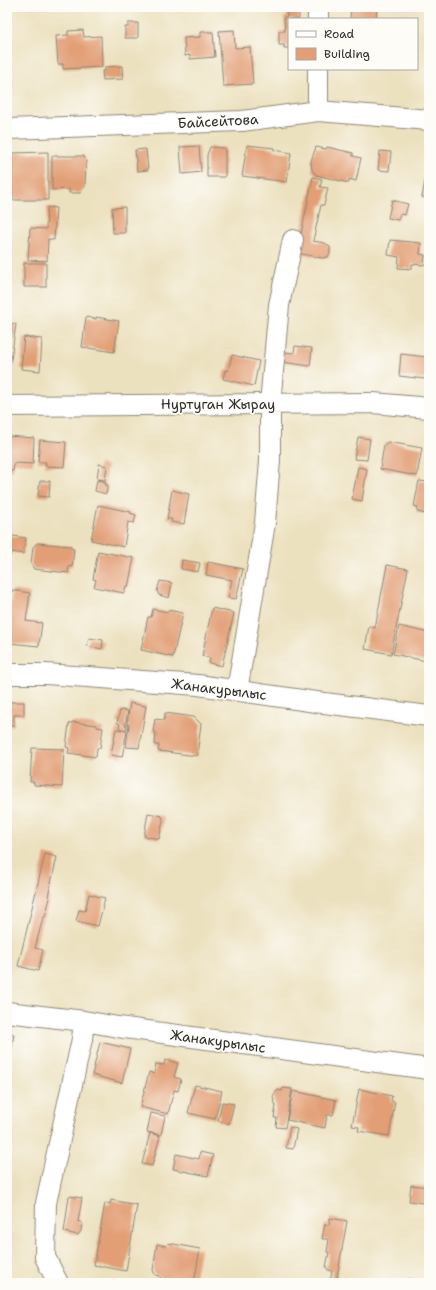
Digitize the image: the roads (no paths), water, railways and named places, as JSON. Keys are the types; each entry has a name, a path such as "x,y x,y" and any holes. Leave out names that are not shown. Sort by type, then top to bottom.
{"street":[{"path":"318,7 318,18"},
{"path":"318,70 318,112"},
{"name":"Байсейтова","path":"7,129 242,121 318,112 429,120"},
{"path":"237,691 266,522 270,460 270,404 279,305 293,240"},
{"name":"Нуртуган Жырау","path":"7,406 373,402 429,408"},
{"name":"Жанакурылыс","path":"7,674 46,674 198,685 429,716"},
{"name":"Жанакурылыс","path":"7,1012 84,1021 429,1069"},
{"path":"58,1283 44,1257 46,1203 82,1039 84,1021"}]}
